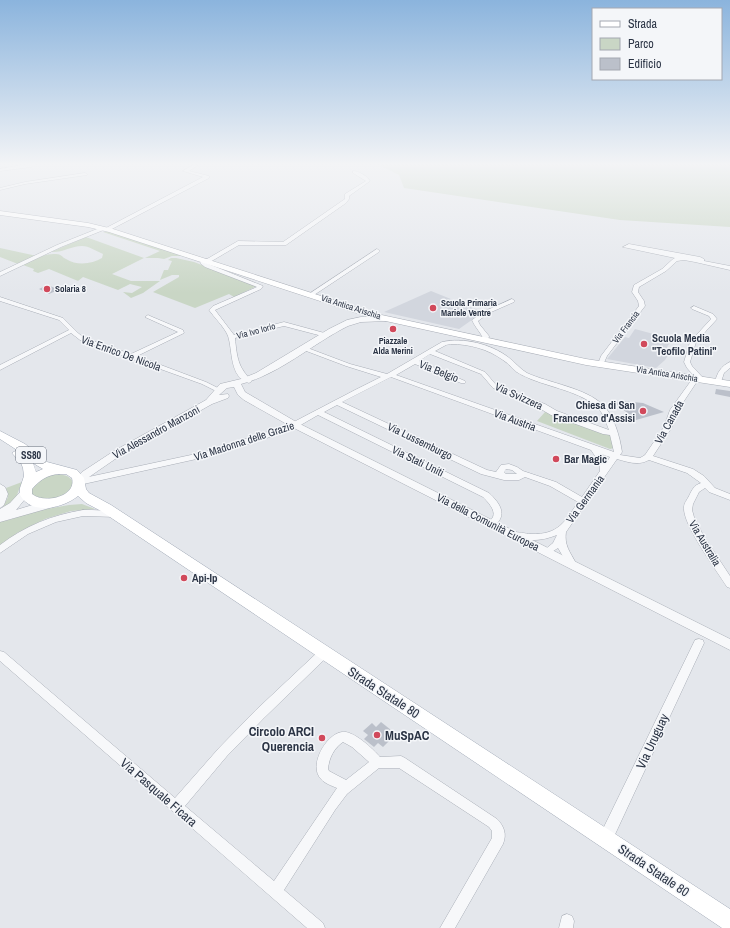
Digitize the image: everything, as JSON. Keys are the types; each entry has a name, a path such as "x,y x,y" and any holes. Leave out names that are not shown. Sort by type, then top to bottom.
{"main road":[{"name":"Via Antica Arischia","path":"0,213 106,229 312,294 364,313 469,340 486,340 601,364 730,384"},
{"name":"SS80","path":"0,434 25,450 43,465 66,471"},
{"name":"SS80","path":"0,441 18,453 27,462 30,474 26,490"},
{"name":"SS80","path":"26,490 35,478 44,473 66,471"},
{"path":"26,490 27,498 32,502 40,504 53,503 72,494 77,489 79,482 76,475 66,471"},
{"name":"Strada Statale 80","path":"79,482 83,494 97,504 324,652 730,921"},
{"name":"Strada Statale 80","path":"53,503 78,501 97,504"}],"street":[{"path":"0,274 62,245 106,229 150,206"},
{"path":"250,379 237,366 234,357 232,337 213,312 213,309 259,288 260,286 207,266 203,263 238,243 284,244 318,218 337,206"},
{"path":"686,259 626,247 644,248 730,268"},
{"path":"312,294 377,250"},
{"path":"666,255 672,258 672,261 677,259 699,260"},
{"name":"Via Francia","path":"601,364 604,356 642,306 641,301 635,292 635,288 664,270 672,261"},
{"name":"Via Enrico De Nicola","path":"0,299 56,316 66,322 70,331 82,339 118,354 132,357 204,383 223,393"},
{"path":"486,340 487,337 477,326 475,320 487,312 512,301"},
{"path":"350,308 354,312 351,321"},
{"path":"694,308 711,315 714,319 693,342 687,359 689,367 698,379"},
{"path":"250,379 220,387 223,393 237,393 250,379 351,321 361,318 364,313"},
{"path":"132,357 181,333 179,330 148,317"},
{"path":"351,321 389,319"},
{"name":"Via Ivo Iorio","path":"232,337 284,324 326,335"},
{"path":"0,368 70,331"},
{"path":"469,340 501,356 523,374 593,401 602,409 613,433 618,450 615,456"},
{"name":"Via Madonna delle Grazie","path":"79,482 103,478 207,454 295,425 389,376 448,342 469,340"},
{"name":"Via Austria","path":"303,348 348,365 389,376 615,456 639,461 648,457"},
{"name":"Via Svizzera","path":"430,352 480,372 495,387 542,406 554,413 606,432 613,433"},
{"name":"Via Belgio","path":"414,362 463,382"},
{"path":"718,382 718,377 721,372 730,364"},
{"name":"Via Canada","path":"648,457 668,427 674,410 698,379"},
{"name":"Via Enrico De Nicola","path":"204,383 228,384"},
{"name":"Via della Comunità Europea","path":"228,384 237,385 247,398"},
{"name":"Via della Comunità Europea","path":"223,393 247,398 295,425 510,534 571,563 730,645"},
{"name":"Via Alessandro Manzoni","path":"79,482 84,475 98,465 223,393"},
{"name":"Via Lussemburgo","path":"337,402 484,472 504,477 500,472 506,466 520,475 532,477 553,484 583,501"},
{"name":"Via Stati Uniti","path":"318,412 486,495 498,512 497,519 491,524"},
{"name":"Via Germania","path":"592,448 600,457 604,471"},
{"name":"Via Germania","path":"547,552 556,545 557,536 615,456"},
{"path":"648,457 690,471 701,478 706,485 718,493 730,497"},
{"path":"98,465 93,473 103,478"},
{"name":"Via Alessandro Manzoni","path":"66,471 98,465"},
{"name":"Via Australia","path":"706,485 700,486 696,489 688,507 688,513 694,526 730,584"},
{"path":"0,487 4,492 0,505"},
{"path":"0,514 14,506 26,490"},
{"path":"0,518 53,503"},
{"path":"0,550 27,530 58,518 87,513 117,516"},
{"path":"510,534 538,538 557,536 562,549 571,563"},
{"name":"Via Uruguay","path":"606,838 699,644"},
{"path":"176,806 228,746 324,652"},
{"name":"Via Pasquale Ficara","path":"0,655 318,928"},
{"path":"346,787 326,775 322,770 324,756 337,739 343,737 351,739 374,758 377,763"},
{"path":"275,892 330,806 346,787 377,763 393,762 406,764 493,823 498,829 498,839 446,928"}],"shaded area":[{"name":"Scuola Primaria Mariele Ventre","path":"431,291 483,312 459,329 384,312"},
{"name":"Scuola Media \"Teofilo Patini\"","path":"635,329 672,339 666,349 671,351 665,360 656,368 607,359 625,337 629,338"}],"green space":[{"path":"528,206 730,206 730,227 620,220"},
{"path":"109,231 187,256 172,256 164,259 145,258 160,251 103,232"},
{"path":"86,237 144,258 112,274 131,281 160,281 143,293 131,298 123,292 132,293 142,287 130,284 118,290 83,277 78,281 49,269 38,273 33,271 34,269 23,265 39,257 52,254 59,254 75,263 89,263 102,258 103,254 85,246 78,246 51,252"},
{"path":"0,248 37,256 18,264 0,257"},
{"path":"171,258 194,262 257,286 234,297 229,294 195,308 153,292 179,277 179,275 172,275 160,280 164,270 168,270 172,261 168,260"},
{"path":"545,412 612,436 617,447 610,449 537,421"},
{"path":"53,474 64,475 71,478 71,488 60,497 52,500 43,500 32,496 31,489 35,482"},
{"path":"22,482 15,500 2,509 8,497 6,488"},
{"path":"82,504 95,509 71,511 45,519 17,533 0,547 0,521 9,520 35,511"}],"building":[{"name":"Solaria 8","path":"47,285 58,290 49,294 39,289"},
{"path":"716,389 730,391 730,397 715,394"},
{"name":"Chiesa di San Francesco d'Assisi","path":"623,401 643,403 664,412 636,420 615,403"},
{"name":"MuSpAC","path":"381,722 391,730 386,734 392,738 383,747 378,743 374,747 364,739 368,735 363,731 372,723 376,727"}],"place":[{"name":"Solaria 8","path":"47,289"},
{"name":"Scuola Primaria Mariele Ventre","path":"433,308"},
{"name":"Piazzale Alda Merini","path":"393,329"},
{"name":"Scuola Media \"Teofilo Patini\"","path":"644,344"},
{"name":"Chiesa di San Francesco d'Assisi","path":"643,411"},
{"name":"Bar Magic","path":"556,459"},
{"name":"Api-Ip","path":"184,578"},
{"name":"MuSpAC","path":"377,735"},
{"name":"Circolo ARCI Querencia","path":"322,738"}]}
